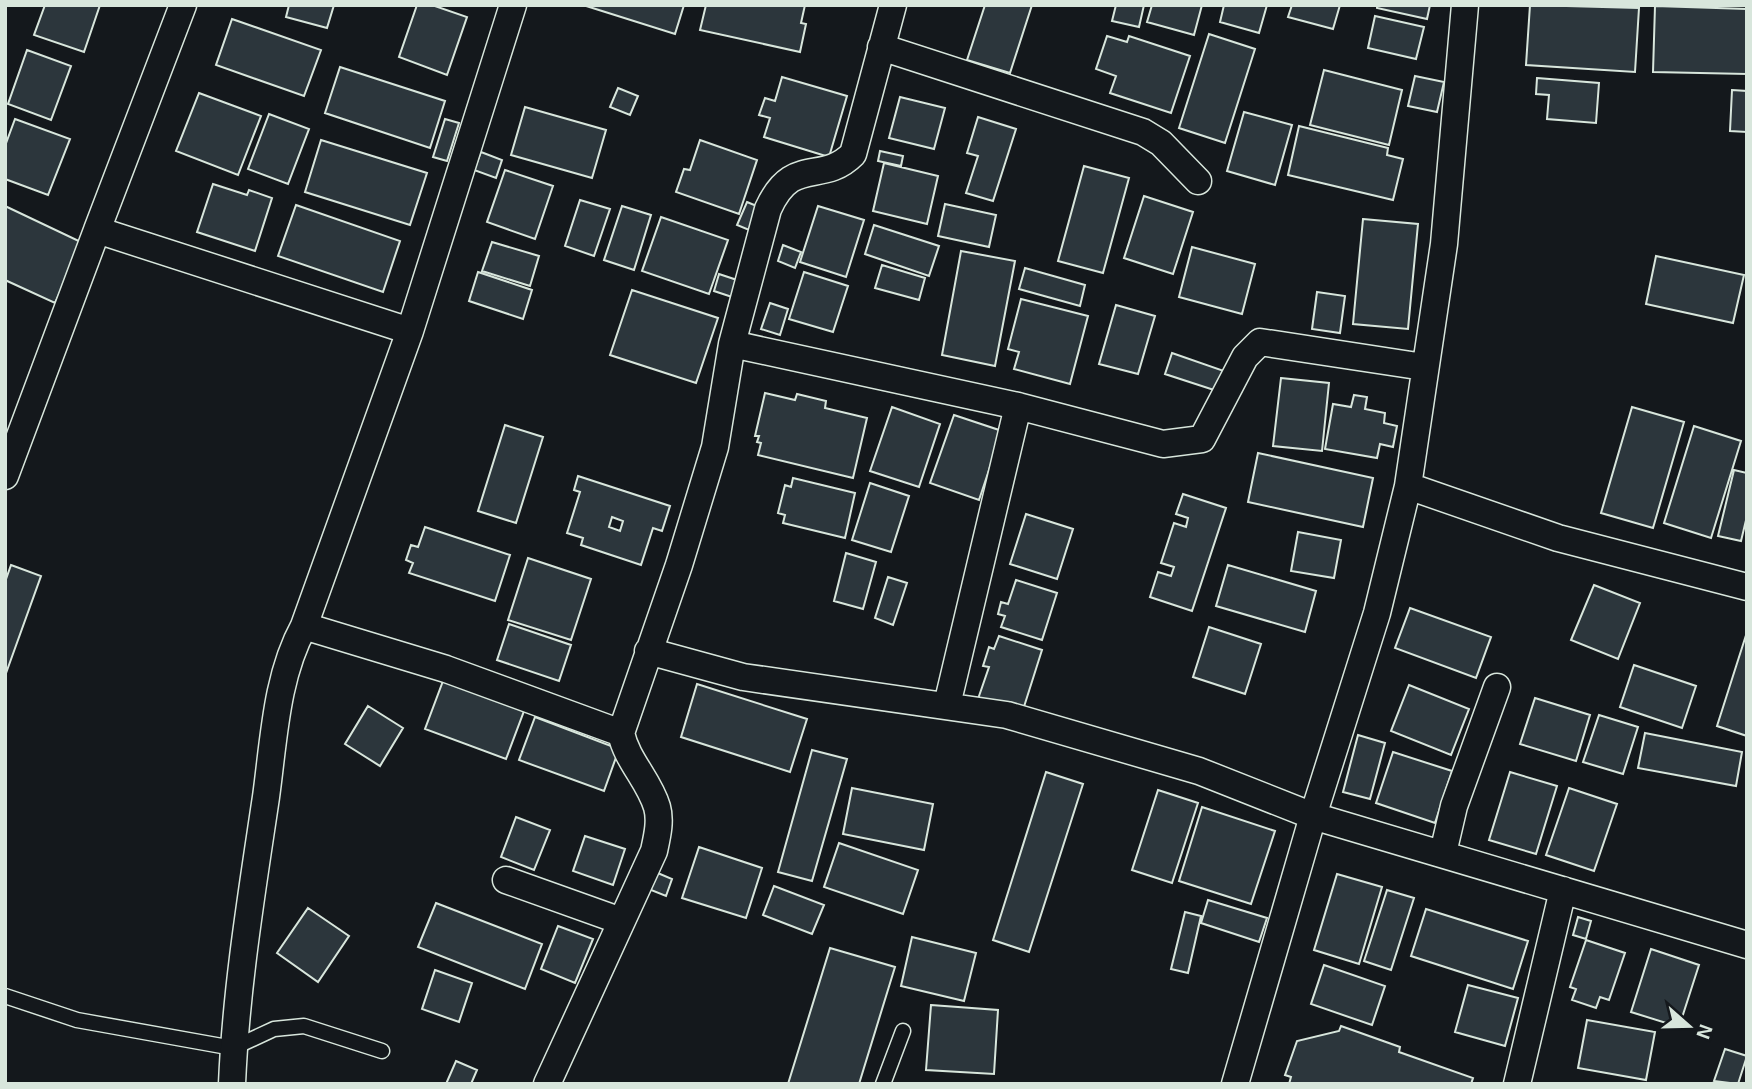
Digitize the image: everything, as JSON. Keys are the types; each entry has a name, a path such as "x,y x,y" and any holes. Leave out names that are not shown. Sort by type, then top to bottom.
{"street":[{"path":"5,476 183,5"},
{"path":"232,1084 233,1048 282,685 290,650 304,626 410,331 513,5"},
{"path":"547,1084 654,851 658,828 657,807 625,751 621,733 679,565 715,447 732,344 768,209 775,193 789,178 841,166 853,154 862,129 893,5"},
{"path":"1235,1084 1313,816 1377,613 1408,486 1423,367 1444,244 1465,5"},
{"path":"881,47 1143,132 1161,143 1198,181"},
{"path":"97,230 410,331"},
{"path":"732,344 1018,406 1163,444 1202,439 1245,357 1260,342 1423,367"},
{"path":"947,705 1018,406"},
{"path":"1408,486 1558,538 1747,587"},
{"path":"304,626 446,668 621,733"},
{"path":"648,651 743,677 1007,715 1199,771 1313,816 1747,945"},
{"path":"1443,853 1454,806 1497,687"},
{"path":"506,880 621,921"},
{"path":"1517,1084 1563,890"}],"lane":[{"path":"5,996 77,1020 233,1048 274,1029 304,1026 383,1051"},
{"path":"883,1084 903,1031"}],"building":[{"path":"45,5 100,5 84,52 34,35"},
{"path":"289,5 334,5 327,28 286,17"},
{"path":"417,5 432,5 467,17 447,75 399,57"},
{"path":"583,5 684,5 675,34"},
{"path":"706,5 805,5 801,23 806,24 800,52 700,30"},
{"path":"985,5 1032,5 1010,73 967,60"},
{"path":"1116,5 1144,5 1139,27 1112,21"},
{"path":"1152,5 1202,5 1194,35 1147,22"},
{"path":"1224,5 1267,5 1259,33 1220,22"},
{"path":"1292,5 1340,5 1333,29 1288,17"},
{"path":"1377,5 1430,5 1427,19 1377,8"},
{"path":"1530,5 1639,8 1635,72 1526,65"},
{"path":"1655,6 1747,9 1747,74 1653,72"},
{"path":"1375,16 1424,27 1416,59 1368,48"},
{"path":"232,19 321,50 304,96 216,65"},
{"path":"1209,34 1255,49 1225,143 1179,128"},
{"path":"1107,36 1127,42 1129,36 1190,56 1171,113 1110,93 1116,76 1096,69"},
{"path":"27,50 71,66 51,120 8,104"},
{"path":"340,67 445,101 430,148 325,113"},
{"path":"1324,70 1402,90 1389,145 1310,125"},
{"path":"1415,76 1444,82 1437,112 1408,106"},
{"path":"782,77 847,96 829,157 764,137 770,118 759,115 765,98 775,101"},
{"path":"1537,78 1599,83 1596,123 1547,119 1549,95 1536,94"},
{"path":"618,88 638,96 630,115 610,107"},
{"path":"1732,90 1747,91 1747,132 1730,131"},
{"path":"199,93 261,116 238,175 176,151"},
{"path":"900,97 945,108 934,149 889,138"},
{"path":"525,107 606,130 592,178 511,155"},
{"path":"1244,112 1292,125 1275,185 1227,171"},
{"path":"269,114 309,129 288,184 248,169"},
{"path":"978,117 1016,129 993,201 966,193 978,156 967,153"},
{"path":"15,119 70,139 48,195 5,179 5,146"},
{"path":"445,119 459,123 447,161 433,157"},
{"path":"1299,126 1388,148 1387,155 1403,159 1393,200 1288,175"},
{"path":"321,140 427,173 410,225 305,192"},
{"path":"700,140 757,160 739,214 676,192 684,169 690,170"},
{"path":"880,151 903,156 901,166 878,161"},
{"path":"481,152 502,160 496,178 474,170"},
{"path":"884,163 938,176 927,224 873,211"},
{"path":"1084,166 1129,178 1103,273 1058,261"},
{"path":"505,170 553,186 535,239 487,222"},
{"path":"213,184 247,195 249,190 272,198 255,251 197,232"},
{"path":"1144,196 1193,212 1173,274 1124,258"},
{"path":"580,200 610,209 594,256 565,246"},
{"path":"747,202 764,209 754,232 737,225"},
{"path":"945,204 996,215 989,247 938,236"},
{"path":"296,205 400,241 383,292 278,256"},
{"path":"5,206 83,243 55,303 5,280"},
{"path":"622,206 651,215 634,270 604,260"},
{"path":"818,206 864,220 846,277 800,262"},
{"path":"661,217 728,240 709,294 642,271"},
{"path":"1363,219 1418,224 1408,329 1353,324"},
{"path":"874,225 939,246 929,276 865,254"},
{"path":"492,242 539,256 530,286 482,271"},
{"path":"783,245 801,252 795,268 778,261"},
{"path":"1192,247 1255,264 1242,314 1179,297"},
{"path":"961,251 1015,261 995,366 942,355"},
{"path":"1656,256 1744,275 1733,323 1646,304"},
{"path":"882,265 925,278 919,300 875,288"},
{"path":"1025,268 1085,285 1080,306 1019,289"},
{"path":"478,272 532,290 523,319 469,301"},
{"path":"804,272 848,286 833,332 789,319"},
{"path":"719,274 737,280 732,297 714,291"},
{"path":"632,290 718,318 696,383 610,355"},
{"path":"1317,292 1345,296 1340,333 1312,329"},
{"path":"1021,299 1088,316 1070,384 1014,369 1019,352 1008,349"},
{"path":"770,303 788,309 780,335 761,329"},
{"path":"1116,305 1155,316 1138,374 1099,364"},
{"path":"1172,353 1224,371 1217,391 1165,374"},
{"path":"1281,378 1329,383 1322,451 1273,446"},
{"path":"765,393 795,400 797,394 826,401 825,408 867,418 853,478 758,455 761,443 757,442 759,436 755,436"},
{"path":"1354,395 1367,397 1365,409 1385,413 1384,423 1397,426 1393,447 1380,444 1377,458 1325,449 1333,404 1351,407"},
{"path":"892,407 940,424 919,487 870,471"},
{"path":"1632,407 1684,422 1653,528 1601,513"},
{"path":"954,415 1002,431 979,500 930,483"},
{"path":"505,425 543,437 516,523 478,511"},
{"path":"1694,426 1741,441 1711,538 1664,523"},
{"path":"1258,453 1373,478 1363,527 1248,502"},
{"path":"1734,470 1747,473 1747,516 1741,541 1718,536"},
{"path":"578,476 670,506 662,531 653,528 641,565 581,545 583,538 567,533 580,492 574,490","holes":["612,517 623,521 620,531 609,527"]},
{"path":"793,478 855,493 845,538 783,523 785,515 778,513 785,485 791,487"},
{"path":"870,483 909,496 891,552 852,540"},
{"path":"1183,494 1226,508 1192,611 1150,597 1158,572 1171,576 1174,567 1161,563 1174,523 1186,527 1188,518 1176,514"},
{"path":"1026,514 1073,529 1057,579 1010,564"},
{"path":"425,527 510,555 495,601 409,573 413,563 406,560 411,545 418,547"},
{"path":"1298,532 1341,540 1334,578 1291,571"},
{"path":"846,553 876,562 863,609 834,601"},
{"path":"528,558 591,579 571,640 508,620"},
{"path":"11,565 41,576 5,676 5,582"},
{"path":"1228,565 1316,591 1305,632 1216,606"},
{"path":"888,577 907,583 893,625 875,618"},
{"path":"1016,580 1057,593 1042,640 1001,627 1005,616 998,614 1001,602 1008,604"},
{"path":"1594,585 1640,603 1618,659 1571,640"},
{"path":"1410,608 1491,637 1476,678 1395,648"},
{"path":"509,624 571,645 559,681 497,660"},
{"path":"1209,627 1261,644 1245,694 1193,677"},
{"path":"1747,632 1747,736 1717,726"},
{"path":"999,636 1042,650 1022,713 978,699 989,667 983,666 989,647 994,649"},
{"path":"1634,665 1696,686 1682,728 1620,707"},
{"path":"443,681 524,711 506,759 425,729"},
{"path":"697,684 807,719 790,772 681,737"},
{"path":"1409,685 1469,709 1451,755 1391,731"},
{"path":"1535,698 1590,715 1576,761 1520,744"},
{"path":"368,706 403,728 380,766 345,744"},
{"path":"1599,715 1638,727 1623,774 1583,762"},
{"path":"535,717 619,749 604,791 519,760"},
{"path":"1645,733 1742,752 1736,786 1638,768"},
{"path":"1358,735 1385,743 1370,799 1343,792"},
{"path":"812,750 847,759 812,881 778,872"},
{"path":"1393,752 1452,771 1435,823 1376,803"},
{"path":"1046,772 1083,784 1029,952 993,940"},
{"path":"1510,772 1557,786 1536,854 1489,840"},
{"path":"852,788 933,804 924,850 843,834"},
{"path":"1569,788 1617,804 1594,871 1546,855"},
{"path":"1158,790 1198,803 1172,883 1132,870"},
{"path":"1202,807 1275,831 1251,904 1179,881"},
{"path":"516,817 550,830 534,870 501,857"},
{"path":"585,836 625,849 613,885 573,871"},
{"path":"839,843 918,870 903,914 824,887"},
{"path":"699,847 762,868 746,918 682,898"},
{"path":"653,871 672,879 666,896 646,888"},
{"path":"1337,874 1382,887 1359,964 1314,950"},
{"path":"774,886 824,905 812,934 763,915"},
{"path":"1387,890 1414,898 1391,970 1364,961"},
{"path":"1208,900 1267,918 1259,942 1201,923"},
{"path":"436,903 542,944 525,989 418,947"},
{"path":"308,908 349,936 318,982 277,953"},
{"path":"1426,909 1528,941 1513,989 1411,956"},
{"path":"1185,912 1201,916 1188,973 1171,969"},
{"path":"1578,917 1591,921 1586,939 1573,935"},
{"path":"558,926 593,939 575,983 541,969"},
{"path":"912,937 976,953 964,1001 901,986"},
{"path":"1586,940 1625,953 1609,1000 1600,997 1596,1008 1572,1000 1576,989 1570,987"},
{"path":"830,948 895,967 859,1084 788,1084"},
{"path":"1651,949 1699,965 1679,1027 1631,1012"},
{"path":"1324,965 1385,986 1372,1025 1311,1004"},
{"path":"435,970 472,983 459,1022 422,1009"},
{"path":"1468,985 1518,998 1505,1046 1455,1032"},
{"path":"931,1005 998,1010 994,1074 926,1070"},
{"path":"1587,1020 1655,1032 1646,1080 1578,1068"},
{"path":"1341,1026 1400,1047 1399,1052 1473,1078 1471,1084 1289,1084 1291,1077 1285,1075 1297,1041 1339,1031"},
{"path":"1725,1049 1747,1056 1738,1084 1714,1081"},
{"path":"456,1061 477,1070 471,1084 446,1084"}]}
